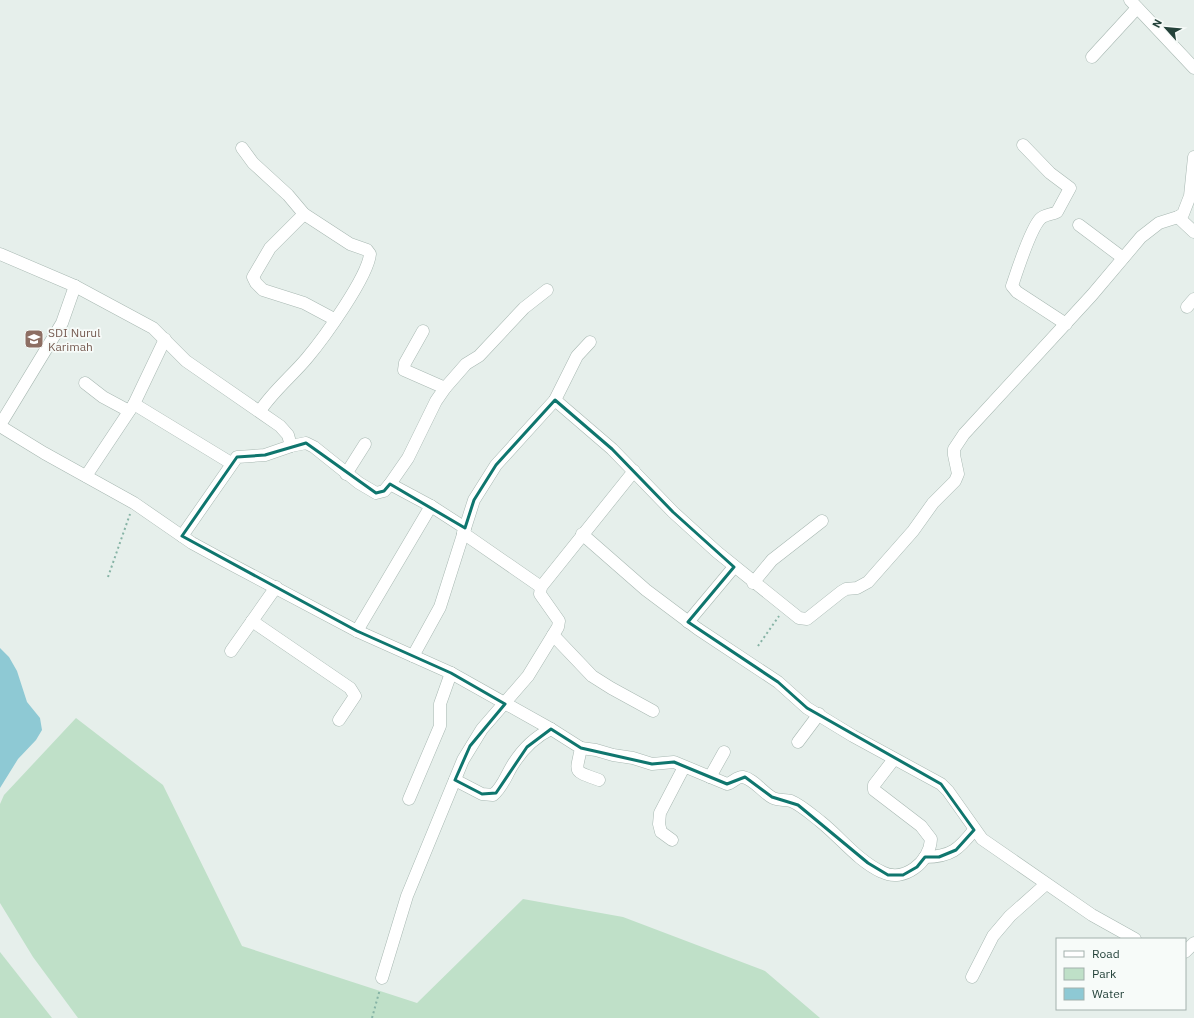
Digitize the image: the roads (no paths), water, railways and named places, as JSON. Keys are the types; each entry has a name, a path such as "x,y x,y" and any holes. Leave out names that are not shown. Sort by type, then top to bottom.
{"street":[{"path":"1092,57 1133,4 1194,68"},
{"path":"1023,145 1050,173 1070,188 1057,212 1046,215 1040,220 1033,231 1012,286 1017,292 1066,324"},
{"path":"242,148 253,163 288,195 304,214 350,244 367,250 370,254 365,270 351,296 307,358 277,389 260,411"},
{"path":"554,400 612,449 673,512 734,567 799,618 807,619 841,592 846,589 857,588 868,582 913,531 933,503 957,478 958,474 954,449 964,434 1092,296 1123,258 1151,228 1165,220 1178,217 1186,209 1190,196 1194,157"},
{"path":"304,214 270,248 253,277 256,283 263,290 304,304 334,319"},
{"path":"1178,217 1194,232"},
{"path":"1078,225 1123,258"},
{"path":"0,254 75,286 143,322 165,339 186,361 280,426 288,435 291,446"},
{"path":"75,286 62,323 0,426 44,453 134,503 182,536 246,573 276,587 358,632 450,673 551,729 581,748 633,758 652,764 674,762 727,784 739,777 745,777 772,798 790,801 821,822 856,854 881,872 888,875 903,874 917,867 925,857 931,843 929,835 910,816 874,790 874,785 894,759"},
{"path":"182,536 231,463 237,457 266,455 300,443 310,444 346,474 376,493 384,491 408,458 436,400 445,388 466,364 479,356 524,308 548,290"},
{"path":"423,330 405,363 404,370 445,388"},
{"path":"86,476 132,408 165,339"},
{"path":"413,656 440,607 474,500 496,465 554,400 578,356 590,342"},
{"path":"85,383 111,402 132,408 231,463"},
{"path":"346,474 365,444"},
{"path":"382,978 407,896 454,780 470,746 496,711 505,704 528,676 558,627 559,621 541,598 541,586 634,471"},
{"path":"390,484 431,506 541,586"},
{"path":"358,632 431,506"},
{"path":"753,583 772,560 822,521"},
{"path":"582,534 646,590 688,622 778,682 807,708 853,736 941,784 948,791 974,830 986,842 1092,915 1133,938"},
{"path":"688,622 734,567"},
{"path":"230,651 276,587"},
{"path":"252,621 350,688 354,696 339,720"},
{"path":"553,635 592,676 653,711"},
{"path":"409,798 440,726 440,704 450,673"},
{"path":"798,742 819,714"},
{"path":"454,780 482,794 493,795 498,790 513,764 527,747 541,734 551,729"},
{"path":"581,748 576,763 577,768 580,773 599,780"},
{"path":"710,777 724,752"},
{"path":"672,840 661,832 659,817 684,766"},
{"path":"925,857 939,857 956,850 974,830"},
{"path":"972,976 994,936 1010,916 1046,884"},
{"path":"1186,951 1194,943"}],"water":[{"path":"0,648 9,657 17,671 27,702 40,718 42,730 36,740 18,759 0,788"}],"place":[{"name":"SDI Nurul Karimah","path":"34,339"}]}
